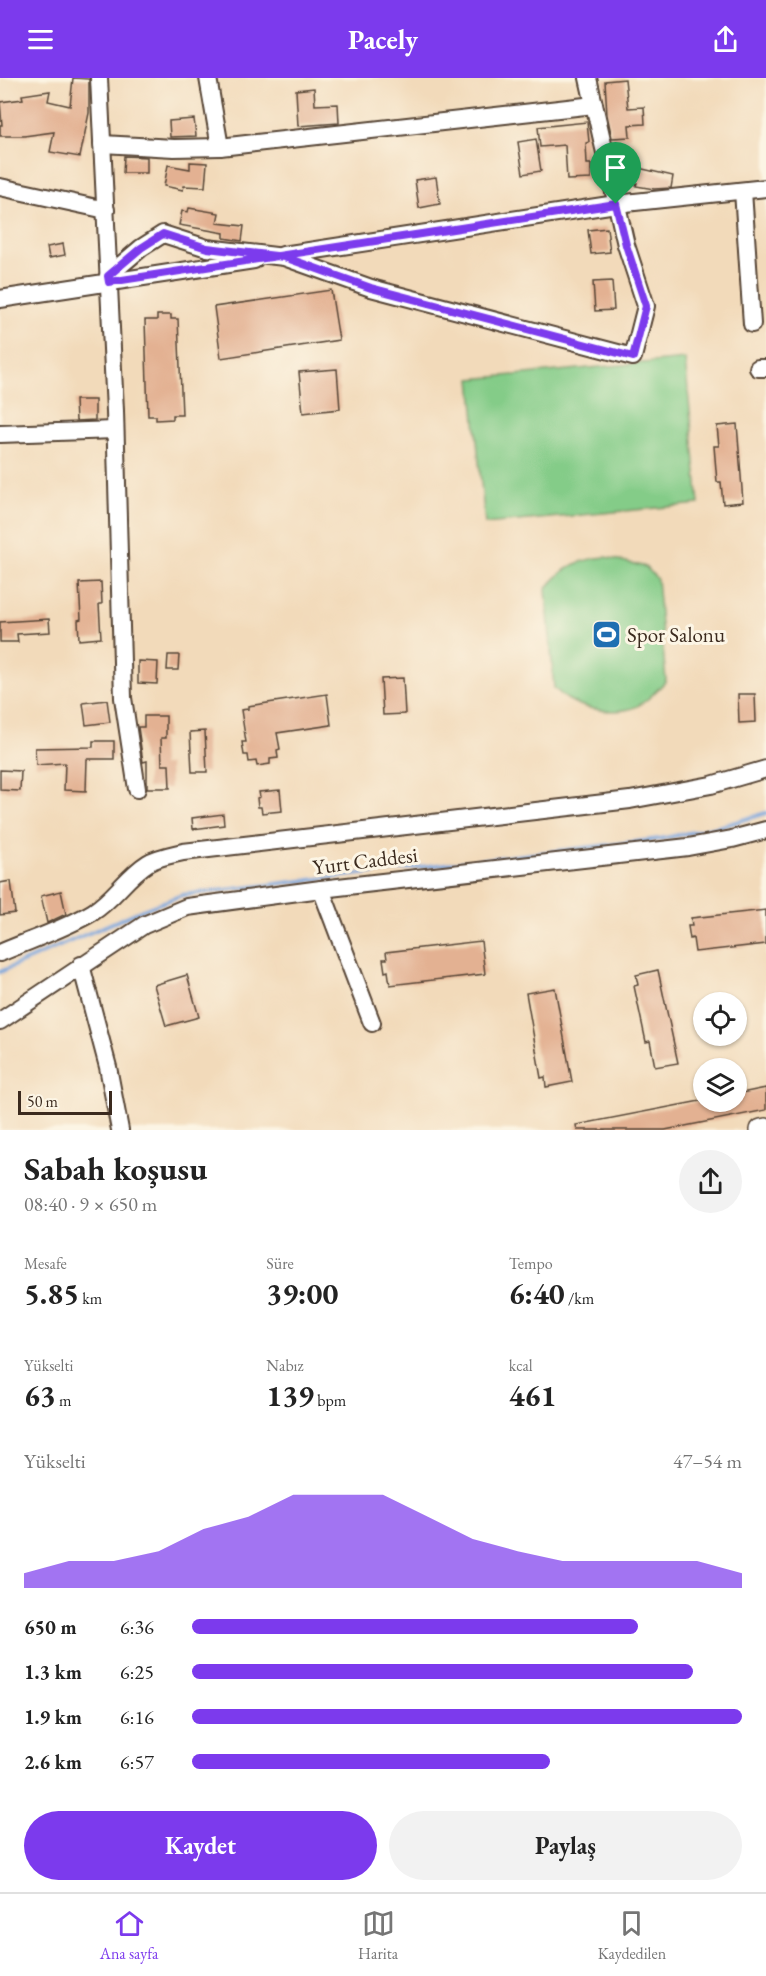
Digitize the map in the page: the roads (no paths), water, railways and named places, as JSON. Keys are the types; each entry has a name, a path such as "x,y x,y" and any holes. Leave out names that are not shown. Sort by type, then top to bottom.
{"main road":[{"path":"761,1130 766,1129"}],"street":[{"path":"99,78 115,430 123,698 136,789"},
{"path":"208,78 220,147"},
{"path":"109,279 141,248 163,234 207,248 284,257 371,288 633,357 646,306 626,245 588,78"},
{"path":"102,144 174,148 220,147 594,105"},
{"path":"0,187 106,210"},
{"path":"0,299 109,279 616,204 766,188"},
{"path":"743,191 752,324"},
{"path":"0,434 115,430"},
{"name":"Yurt Caddesi","path":"0,952 92,913 106,903 138,870 164,856 630,800 711,785 766,769"},
{"name":"Yurt Caddesi","path":"0,1021 144,925 175,911 239,899 688,847 766,830"},
{"path":"321,889 372,1023"},
{"path":"81,965 108,1067 120,1130"}],"waterway":[{"path":"0,972 182,895 660,839 722,826 766,813"}],"place":[{"name":"Spor Salonu","path":"606,635"}]}
